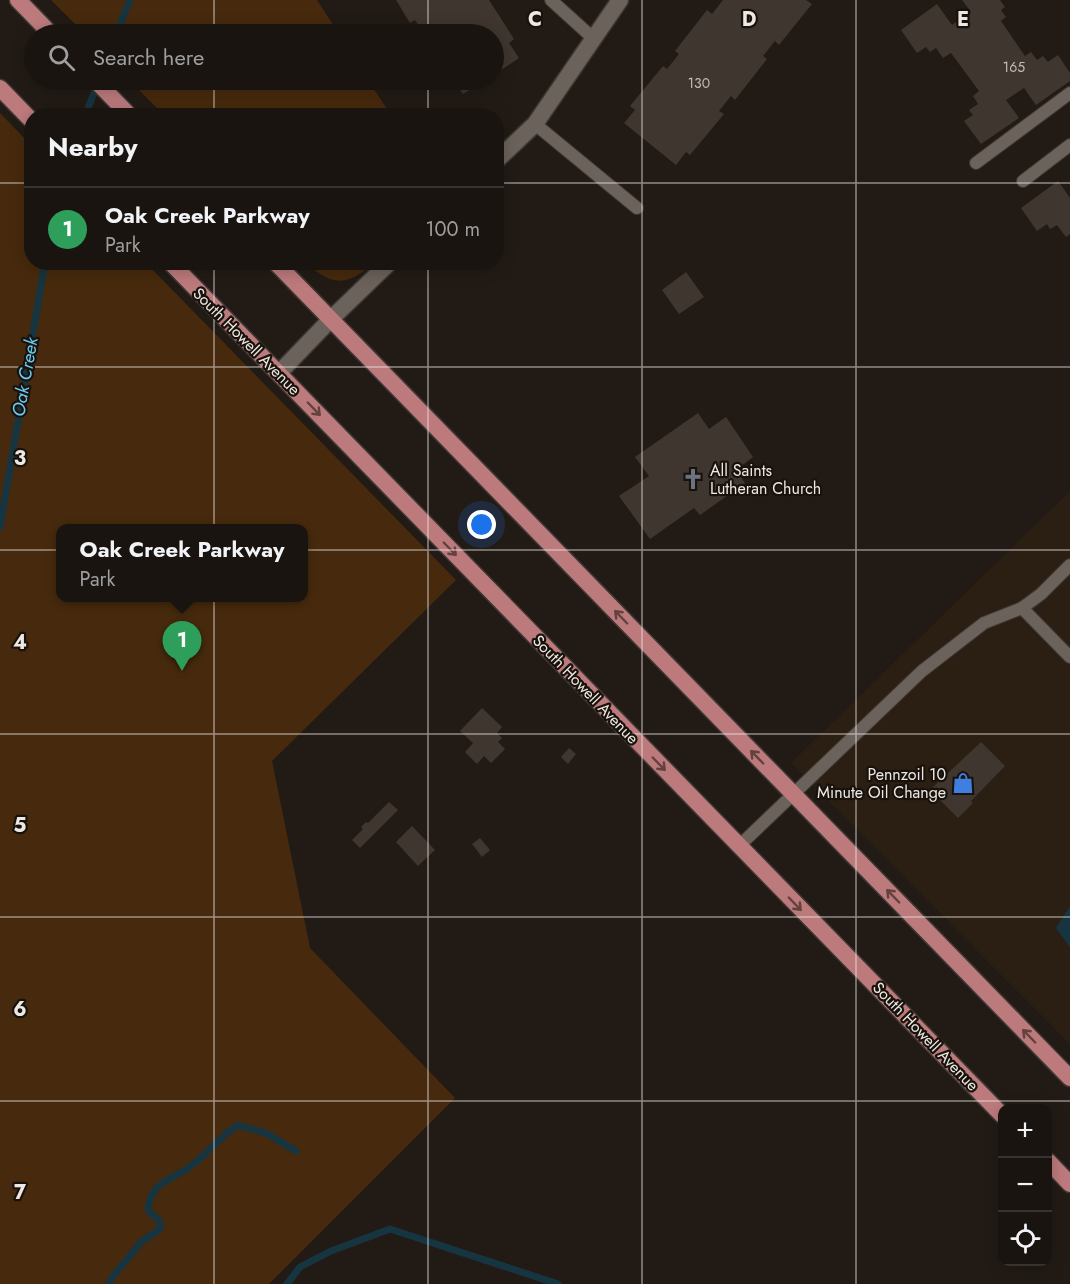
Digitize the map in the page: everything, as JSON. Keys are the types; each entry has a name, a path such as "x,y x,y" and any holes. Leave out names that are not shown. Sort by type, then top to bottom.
{"main road":[{"path":"18,0 41,24"},
{"path":"0,88 24,113"},
{"path":"105,90 122,108"},
{"name":"South Howell Avenue","path":"178,270 998,1111"},
{"path":"283,270 1070,1078"},
{"path":"1052,1166 1070,1184"}],"street":[{"path":"504,153 535,124 620,0"},
{"path":"279,373 382,270"}],"lane":[{"path":"551,0 594,39"},
{"path":"976,163 1070,93"},
{"path":"535,124 637,208"},
{"path":"1023,181 1070,145"},
{"path":"739,846 922,671 984,622 1022,608 1041,594 1070,565"},
{"path":"1022,608 1070,657"}],"shaded area":[{"path":"51,0 317,0 333,24 75,24"},
{"path":"139,90 375,90 386,108 157,108"},
{"path":"0,113 24,138 24,270 153,270 456,580 272,761 310,948 455,1098 269,1284 0,1284"},
{"path":"365,270 356,276 340,281 332,280 316,271"},
{"path":"1070,491 1070,1044 791,763"}],"water":[{"path":"1070,906 1070,947 1056,928"}],"building":[{"path":"396,0 489,0 514,39 509,43 519,58 504,68 504,24 418,24 415,20 410,23"},
{"path":"723,0 806,0 812,4 779,45 775,41 763,56 767,59 735,100 731,96 719,111 724,114 690,155 686,152 676,165 624,123 635,110 630,106 663,66 667,69 679,54 675,51 707,10 712,14"},
{"path":"962,0 1000,0 1005,7 1001,10 1006,17 1001,21 1025,56 1031,52 1037,60 1043,56 1048,62 1058,55 1070,73 1070,81 1036,105 1024,88 1006,100 1019,118 981,144 964,121 973,115 969,110 978,104 973,96 979,91 951,53 943,58 936,48 930,52 926,47 917,53 901,30 937,4 952,25 971,12"},
{"path":"1058,181 1070,198 1070,234 1066,237 1057,225 1050,229 1047,224 1037,231 1021,208"},
{"path":"686,272 704,297 679,314 662,290"},
{"name":"All Saints Lutheran Church","path":"698,413 709,429 726,417 753,457 736,470 745,483 700,515 694,508 650,539 619,496 649,476 635,457"},
{"path":"482,708 502,727 497,733 502,738 498,742 505,749 491,763 484,756 477,764 465,752 473,743 460,731"},
{"name":"Pennzoil 10 Minute Oil Change","path":"981,742 1005,766 958,818 930,790"},
{"path":"569,748 576,754 568,764 561,757"},
{"path":"389,802 398,810 360,848 352,840 363,829 361,827"},
{"path":"412,826 435,850 418,866 396,842"},
{"path":"480,838 490,850 482,857 472,844"}],"waterway":[{"name":"Oak Creek","path":"120,24 130,0"},
{"name":"Oak Creek","path":"88,108 95,90"},
{"name":"Oak Creek","path":"0,527 44,270"},
{"path":"109,1284 141,1242 160,1229 160,1222 148,1210 154,1192 166,1181 189,1168 232,1129 238,1125 266,1133 296,1151"},
{"path":"287,1284 300,1267 331,1251 390,1229 558,1284"}],"place":[{"name":"All Saints Lutheran Church","path":"693,479"},
{"name":"Oak Creek Parkway","path":"182,671"},
{"name":"Pennzoil 10 Minute Oil Change","path":"963,783"}]}
